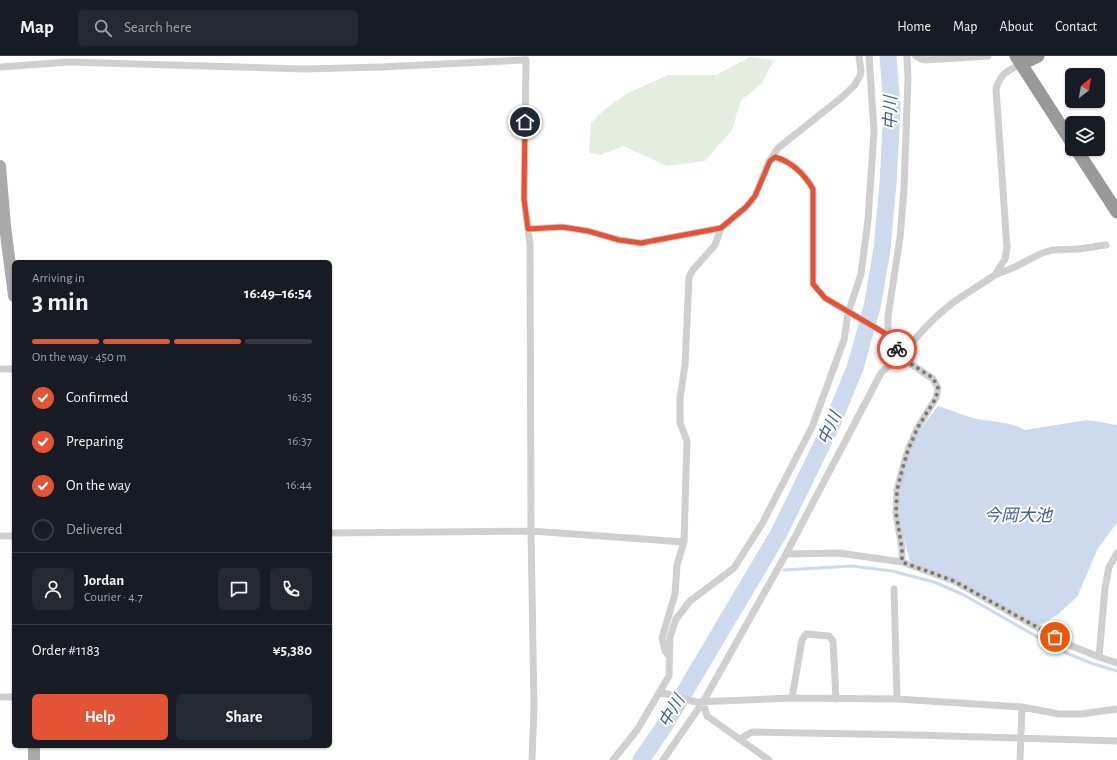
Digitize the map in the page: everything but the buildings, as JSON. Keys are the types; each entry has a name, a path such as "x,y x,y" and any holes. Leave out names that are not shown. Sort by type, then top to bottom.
{"highway":[{"path":"1018,58 1032,56"},
{"path":"1018,58 1038,56"},
{"path":"1018,58 1065,132"},
{"path":"1081,156 1117,212"}],"main road":[{"path":"0,166 4,250 12,287"},
{"path":"34,748 34,760"}],"street":[{"path":"528,229 562,227 588,231 619,240 641,243 721,228 746,207 755,196 770,161 778,148 854,86 860,76 859,56"},
{"path":"613,760 637,730 663,693 669,676 670,637 676,618 690,601 734,568 763,522 812,427 844,340 848,313 861,274 868,220 874,131 869,56"},
{"path":"886,334 900,238 908,79 907,56"},
{"path":"916,56 926,60 988,56"},
{"path":"995,275 1005,259 1007,248 996,89 999,79 1018,58"},
{"path":"0,67 50,63 96,62 305,69 526,60 524,199 530,244 531,531 534,708 532,760"},
{"path":"770,161 775,157 785,160 807,179 813,189 813,284 825,298 848,313 886,334 901,355 908,362 933,378 938,388 936,398 918,427 908,450 897,490 896,513 902,549 902,562"},
{"path":"670,656 665,652 662,638 675,594 678,565 684,542 687,441 680,423 680,398 685,365 689,277 693,270 715,245 721,228"},
{"path":"663,760 786,554 881,373 901,355 925,328 944,310 959,298 995,275 1015,267 1042,253 1052,250 1078,249 1106,245"},
{"path":"0,369 12,369"},
{"path":"332,533 531,531 684,542"},
{"path":"0,536 12,536"},
{"path":"786,554 839,553 902,562 954,581 1067,644 1117,663"},
{"path":"1099,657 1105,588 1109,567 1117,553"},
{"path":"894,590 898,699"},
{"path":"792,698 802,640 806,634 829,636 833,641 836,699"},
{"path":"663,693 699,702 792,698 898,699 1022,707 1059,714 1082,714 1117,710"},
{"path":"0,697 12,697"},
{"path":"699,702 707,716 769,760"},
{"path":"1020,760 1022,707"},
{"path":"740,739 752,732 913,735 1117,742"}],"green space":[{"path":"750,57 774,60 762,83 741,101 732,130 705,161 667,166 623,146 601,155 589,153 591,123 605,109 626,94 668,75 716,75"}],"water":[{"name":"今岡大池","path":"938,406 972,418 1008,424 1025,430 1087,420 1117,425 1117,523 1098,548 1077,597 1057,615 1039,625 957,579 910,561 900,513 902,483 908,458 914,442 924,424"}],"waterway":[{"name":"中川","path":"641,760 665,725 779,533 832,424 855,368 872,307 882,249 888,183 892,108 888,56"},
{"path":"784,570 852,566 892,571 934,582 962,594 1064,652 1091,663 1117,671"},
{"name":"中川","path":"756,572 764,572"}],"way so far":[{"path":"897,349 908,362 933,378 938,388 936,398 918,427 908,450 897,490 896,513 902,549 902,562 954,581 1055,637"}],"route":[{"path":"525,122 524,199 528,229 562,227 588,231 619,240 641,243 721,228 746,207 755,196 770,161 775,157 785,160 807,179 813,189 813,284 825,298 888,335 897,349"}]}
